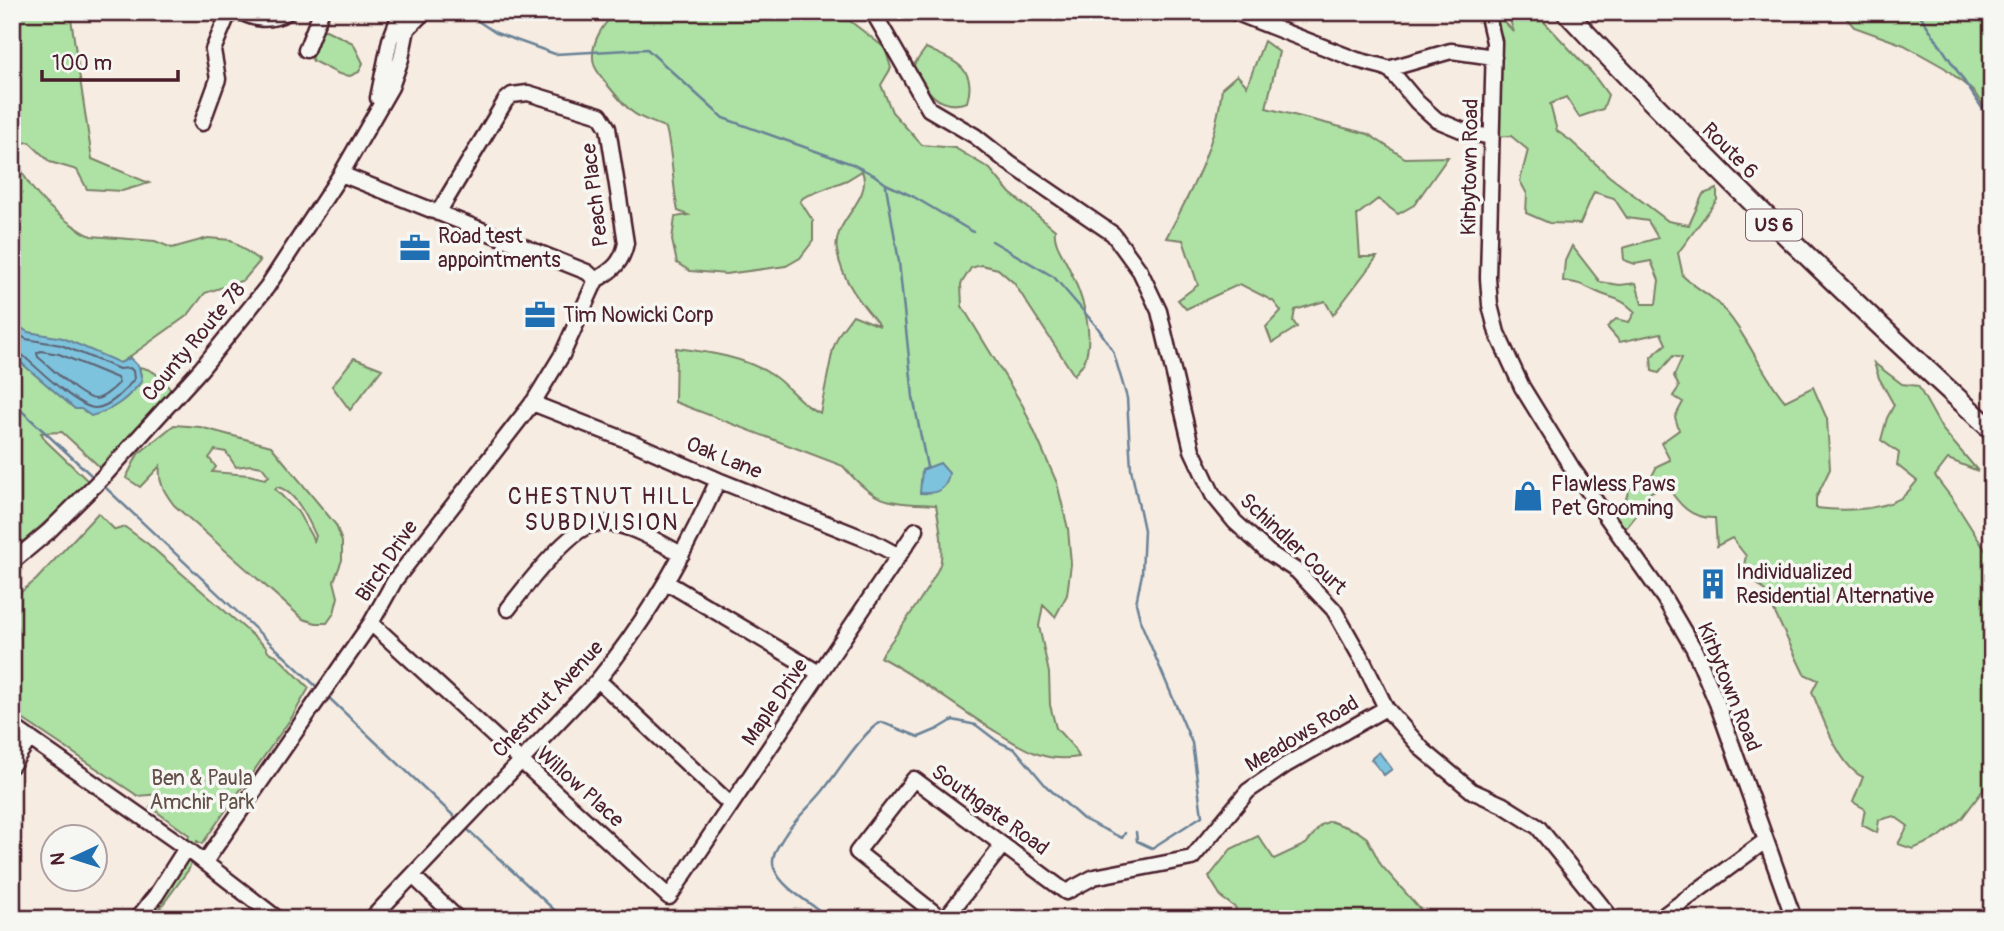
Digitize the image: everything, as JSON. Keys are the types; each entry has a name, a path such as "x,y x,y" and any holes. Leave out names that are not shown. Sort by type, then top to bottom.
{"main road":[{"name":"Route 6","path":"1566,12 1717,170 1992,430"}],"street":[{"path":"202,123 218,79 213,50 229,12"},
{"path":"241,12 250,17 268,19 288,12"},
{"path":"306,50 320,12"},
{"name":"County Route 78","path":"371,120 390,40 401,12"},
{"name":"County Route 78","path":"12,562 48,532 103,477 226,339 267,287 341,174 398,69 407,29 424,12"},
{"name":"Schindler Court","path":"873,12 929,109 975,136 1009,163 1113,234 1140,271 1158,311 1192,450 1213,495 1236,522 1268,552 1297,571 1334,610 1386,708 1423,750 1472,791 1503,805 1538,827 1612,919"},
{"path":"1234,12 1357,60 1388,69 1451,51 1494,57"},
{"name":"Kirbytown Road","path":"1487,12 1493,35 1494,57 1489,292 1493,319 1508,360 1572,468 1687,636 1717,703 1794,919"},
{"path":"1388,69 1437,120 1466,132 1491,137"},
{"name":"Peach Place","path":"438,213 506,100 512,95 528,93 600,116 608,128 626,243 623,258 614,269 596,280"},
{"path":"341,174 587,272 596,280"},
{"name":"Birch Drive","path":"205,862 371,623 395,580 532,403 562,355 596,280"},
{"name":"Oak Lane","path":"532,403 873,542 899,556"},
{"name":"Chestnut Avenue","path":"372,919 519,761 598,681 628,643 682,554 718,480"},
{"path":"508,609 532,577 577,533 591,525 607,524 629,528 682,554"},
{"name":"Maple Drive","path":"668,897 916,530"},
{"path":"666,582 819,673"},
{"name":"Willow Place","path":"371,623 668,897"},
{"path":"598,681 731,805"},
{"name":"Meadows Road","path":"1066,892 1094,877 1192,858 1248,791 1286,765 1386,708"},
{"path":"12,726 205,862 278,919"},
{"path":"12,765 30,738"},
{"name":"Southgate Road","path":"944,919 857,852 914,779 1066,892"},
{"path":"1659,919 1765,841"},
{"path":"944,919 1003,845"},
{"path":"137,919 186,849"},
{"path":"413,876 458,919"}],"green space":[{"path":"12,12 70,12 92,159 149,183 122,191 87,189 77,170 50,162 29,142 13,144 25,177 45,203 91,236 155,241 172,248 208,238 231,240 260,261 244,280 205,293 188,315 115,367 142,381 139,367 154,372 171,391 102,469 62,432 41,433 88,481 70,501 12,551"},
{"path":"619,12 756,12 850,21 885,48 891,68 881,85 892,112 922,145 955,148 990,169 1010,193 1055,230 1057,244 1082,300 1088,326 1087,351 1083,364 1074,375 1014,283 998,269 981,265 971,268 961,284 962,306 1023,406 1057,483 1068,529 1071,564 1067,595 1055,617 1043,605 1039,626 1049,673 1050,705 1056,728 1079,757 1051,757 1024,748 880,657 939,568 941,546 936,505 884,499 865,488 843,466 675,402 676,348 726,356 750,364 778,380 807,406 820,413 833,349 839,334 853,315 880,326 848,282 837,251 840,230 858,201 864,182 862,171 800,201 813,221 813,241 800,258 786,266 726,274 690,271 677,263 672,240 675,217 688,215 678,211 666,128 631,111 604,81 594,64 595,42 608,21"},
{"path":"1507,12 1535,12 1592,73 1608,95 1603,109 1579,117 1566,97 1550,104 1557,131 1609,176 1668,221 1689,225 1703,194 1717,189 1717,200 1678,253 1683,276 1727,313 1785,401 1813,387 1827,419 1830,469 1816,498 1816,508 1871,508 1901,498 1917,481 1897,465 1899,453 1881,440 1894,405 1874,363 1902,384 1918,386 1942,429 1978,471 1948,459 1935,476 1992,561 1992,649 1987,656 1992,663 1992,778 1962,818 1938,838 1913,849 1898,844 1908,826 1894,816 1879,820 1877,833 1862,825 1865,809 1853,802 1863,777 1846,763 1826,726 1812,692 1818,680 1804,674 1764,590 1743,570 1746,556 1732,538 1717,546 1715,518 1699,516 1686,509 1666,485 1651,492 1623,532 1610,515 1625,502 1629,489 1650,480 1657,466 1670,460 1661,443 1679,430 1675,417 1683,402 1673,396 1679,387 1674,376 1682,358 1673,356 1659,373 1652,371 1651,357 1666,344 1661,333 1620,342 1607,327 1616,319 1629,322 1635,312 1619,300 1579,284 1563,281 1565,261 1572,246 1600,282 1620,285 1636,283 1642,304 1656,304 1659,280 1651,261 1635,264 1624,260 1623,248 1658,238 1648,221 1627,218 1614,198 1594,192 1580,224 1549,223 1526,213 1527,194 1520,181 1528,150 1511,136 1493,137 1489,31 1496,13 1514,32"},
{"path":"1841,12 1992,12 1992,119 1974,92 1945,68 1904,45 1854,27"},
{"path":"326,30 353,43 363,63 359,72 350,76 339,74 313,61 305,47 316,31"},
{"path":"1264,41 1279,52 1266,108 1368,134 1405,158 1448,157 1414,205 1398,214 1378,199 1357,215 1360,257 1377,257 1333,315 1325,301 1295,310 1293,321 1297,327 1272,343 1266,327 1281,311 1273,301 1240,284 1186,309 1178,300 1198,285 1183,240 1166,238 1194,184 1209,147 1222,88 1237,75 1247,86"},
{"path":"926,48 954,62 966,73 970,90 967,102 948,104 934,96 922,83 913,66"},
{"path":"354,358 382,369 350,410 332,386"},
{"path":"174,425 200,427 271,446 336,525 342,542 342,560 334,581 338,597 334,613 327,623 303,619 174,505 162,487 160,466 140,487 126,478 138,454","holes":["215,450 226,452 236,467 262,467 269,476 265,479 212,472 216,467 209,458","275,489 284,489 301,507 316,536 314,541 298,512"]},
{"name":"Ben & Paula Amchir Park","path":"98,513 115,530 125,527 148,544 266,647 268,652 276,655 309,688 292,717 202,844 197,841 189,869 152,919 143,919 181,866 189,835 150,807 160,794 138,796 12,712 12,599 36,580"},
{"path":"1330,821 1357,831 1367,838 1381,865 1420,909 1425,919 1232,919 1236,908 1222,898 1209,877 1231,849 1258,836 1274,859 1306,844 1321,825"}],"water":[{"path":"12,322 28,332 63,338 120,363 130,358 139,367 142,381 107,411 91,416 81,409 75,409 12,355"},
{"path":"940,463 949,473 946,484 936,492 920,493 922,470"},
{"path":"1379,752 1392,769 1384,775 1371,759"}],"waterway":[{"path":"1918,12 1992,123"},
{"path":"478,21 496,33 555,54 647,49 723,118 852,164 973,232"},
{"path":"886,186 899,262 913,397 927,467"},
{"path":"992,241 1054,277 1098,328 1113,351 1127,398 1131,469 1144,530 1142,574 1136,603 1141,623 1192,743 1202,816 1152,848 1137,841 1136,832"},
{"path":"12,402 91,475"},
{"path":"106,488 319,689"},
{"path":"327,696 459,821"},
{"path":"830,919 784,883 774,868 774,856 791,825 822,792 858,743 881,722 919,737 953,720 976,725 997,741 1016,750 1046,786 1083,819 1122,838 1125,833"},
{"path":"466,828 564,919"}],"place":[{"name":"Road test appointments","path":"415,248"},
{"name":"Tim Nowicki Corp","path":"540,315"},
{"name":"Flawless Paws Pet Grooming","path":"1528,496"},
{"name":"Individualized Residential Alternative","path":"1713,584"}],"district":[{"name":"CHESTNUT HILL SUBDIVISION","path":"602,509"}]}
